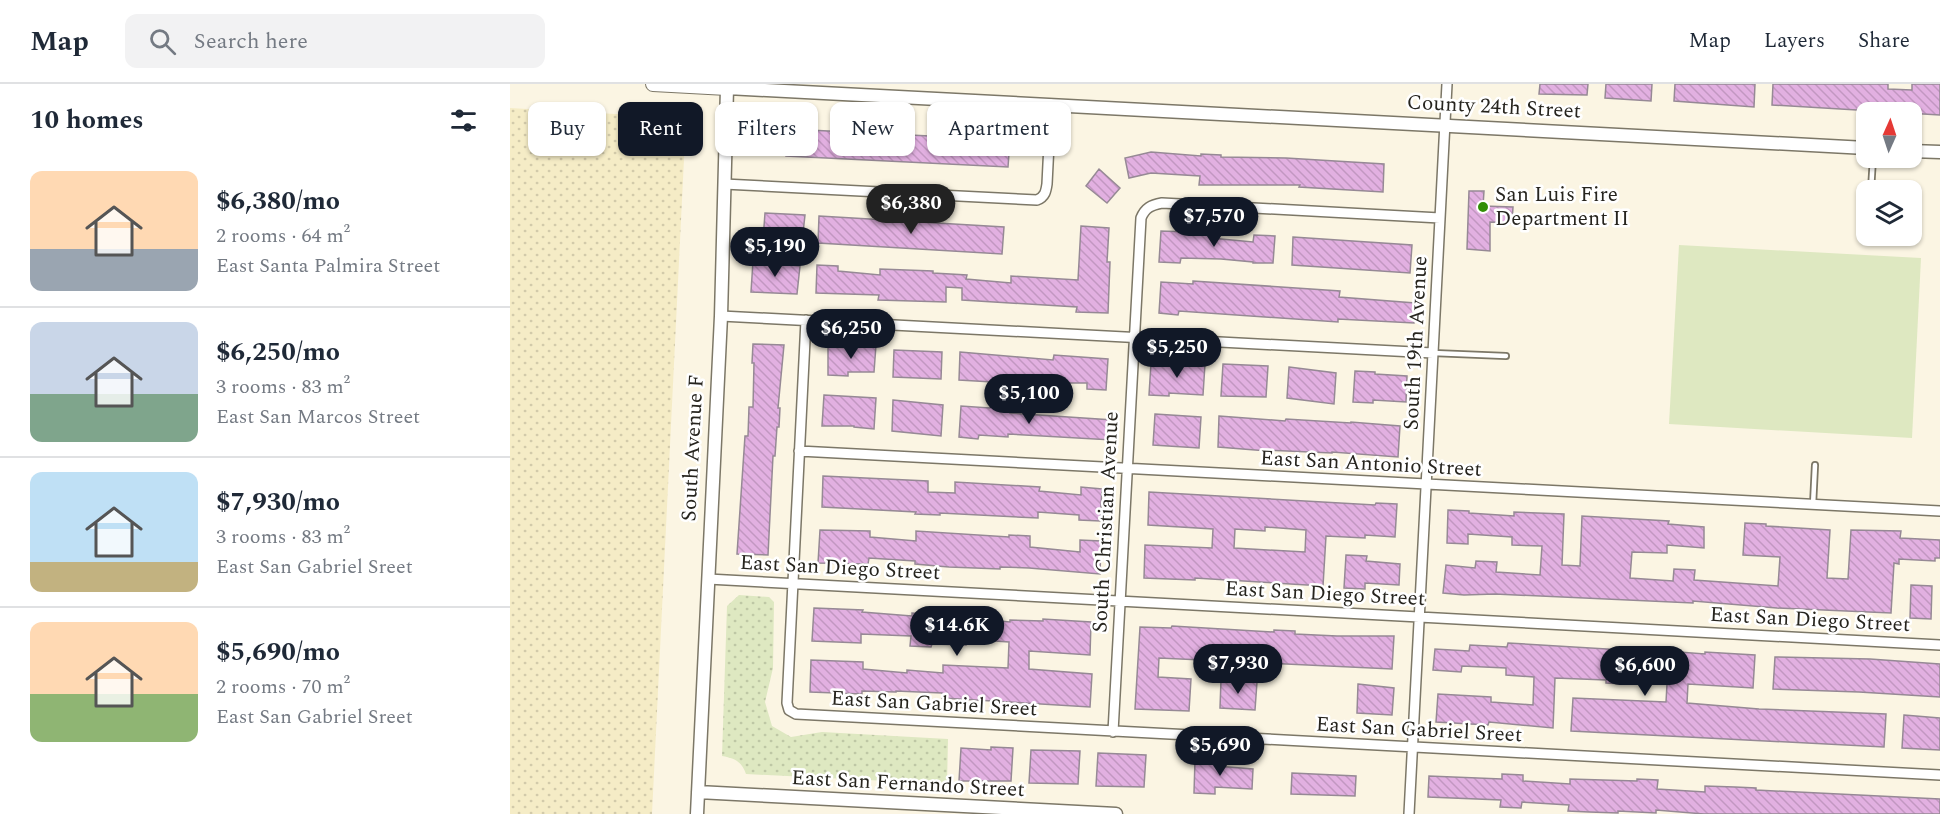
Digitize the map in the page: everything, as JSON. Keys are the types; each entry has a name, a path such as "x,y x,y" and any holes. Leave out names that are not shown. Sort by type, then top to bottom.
{"main road":[{"name":"County 24th Street","path":"653,84 727,86"}],"street":[{"name":"South 19th Avenue","path":"1409,814 1448,84"},
{"name":"County 24th Street","path":"727,86 1015,102"},
{"name":"South Avenue F","path":"697,814 721,316 727,86"},
{"name":"County 24th Street","path":"1071,105 1856,147"},
{"path":"1922,151 1940,152"},
{"path":"724,184 1037,200 1045,193 1048,156"},
{"name":"South Christian Avenue","path":"1113,732 1141,218 1146,208 1162,203 1440,218"},
{"path":"721,316 1433,353"},
{"path":"793,584 806,320"},
{"name":"East San Antonio Street","path":"799,451 1940,511"},
{"name":"East San Diego Street","path":"708,579 1940,645"},
{"name":"East San Gabriel Sreet","path":"793,584 787,703 789,710 807,716 1940,774"},
{"name":"East San Fernando Street","path":"699,792 1116,814"}],"lane":[{"path":"1433,353 1506,356"},
{"path":"1813,505 1815,465"}],"sand":[{"path":"510,108 528,109 528,156 606,156 606,113 618,114 618,156 684,156 652,814 510,814"}],"green space":[{"path":"1679,245 1921,258 1912,438 1669,424"},
{"path":"739,595 769,597 774,602 773,668 765,702 772,726 791,737 822,732 948,739 947,784 746,774 737,761 722,756 727,606"}],"building":[{"path":"1540,84 1588,84 1587,95 1539,94"},
{"path":"1606,84 1652,84 1651,101 1605,98"},
{"path":"1675,84 1755,84 1754,107 1674,101"},
{"path":"1773,84 1888,84 1888,89 1912,90 1912,84 1940,84 1940,115 1922,114 1922,102 1856,102 1856,110 1772,105"},
{"path":"818,130 830,131 830,156 915,156 915,135 927,136 927,156 1009,156 1008,167 786,156 818,156"},
{"path":"1151,152 1384,164 1383,192 1299,187 1300,185 1199,185 1200,176 1151,173 1129,178 1125,158"},
{"path":"1099,169 1120,188 1107,203 1086,186"},
{"path":"1469,191 1484,191 1483,206 1513,207 1512,223 1490,222 1490,251 1467,249"},
{"path":"765,213 805,215 802,242 763,240"},
{"path":"819,216 1004,227 1002,254 818,243"},
{"path":"1081,226 1109,228 1108,313 1076,312 1077,307 962,300 962,288 946,287 946,302 878,300 879,295 816,293 817,265 838,266 838,271 880,275 880,269 933,271 933,273 967,275 966,279 1011,283 1011,276 1078,280"},
{"path":"1190,230 1212,231 1211,238 1253,242 1254,235 1275,236 1273,263 1181,258 1180,263 1159,262 1161,231 1190,232"},
{"path":"1293,237 1412,245 1410,273 1292,265"},
{"path":"753,261 800,266 797,294 751,292"},
{"path":"1193,281 1340,291 1339,297 1415,303 1414,323 1338,319 1338,322 1179,311 1178,315 1159,313 1161,282 1193,284"},
{"path":"753,344 784,345 778,408 780,408 779,427 777,427 775,456 773,456 768,555 737,554 745,436 748,436 749,407 753,407"},
{"path":"855,344 876,345 874,372 848,372 848,376 828,375 828,347 855,348"},
{"path":"894,350 942,352 941,379 893,377"},
{"path":"960,352 1053,360 1054,355 1108,359 1106,390 1087,389 1087,383 1053,383 1053,381 1009,377 1009,383 959,380"},
{"path":"1186,362 1205,364 1203,395 1169,393 1169,396 1149,395 1151,363 1185,366"},
{"path":"1223,364 1268,366 1266,397 1221,396"},
{"path":"1289,367 1336,373 1334,404 1287,398"},
{"path":"1355,371 1407,376 1406,402 1373,400 1373,403 1353,402"},
{"path":"824,395 876,398 874,429 854,426 822,426"},
{"path":"893,400 943,405 941,436 892,431"},
{"path":"991,405 1010,406 1010,413 1113,420 1112,440 1008,434 1008,437 979,435 978,439 959,437 961,406 990,408"},
{"path":"1155,414 1201,417 1199,448 1153,445"},
{"path":"1219,416 1400,426 1398,457 1218,447"},
{"path":"823,476 928,481 928,492 955,493 955,482 1040,487 1039,491 1081,495 1081,487 1102,489 1100,521 1079,520 1079,515 1038,512 1038,518 940,513 940,515 915,514 916,512 822,507"},
{"path":"1149,492 1375,505 1376,503 1397,504 1395,537 1326,536 1323,586 1195,578 1195,580 1144,578 1145,545 1212,548 1213,529 1148,525","holes":["1265,527 1306,530 1305,552 1234,548 1235,529 1265,531"]},
{"path":"1448,510 1514,516 1514,512 1564,514 1562,565 1580,566 1582,516 1669,521 1668,524 1704,527 1704,548 1667,545 1667,553 1632,552 1630,578 1673,581 1674,569 1695,570 1694,580 1778,586 1780,557 1743,555 1745,523 1830,530 1827,578 1848,579 1851,530 1901,531 1900,538 1940,540 1940,558 1935,558 1935,561 1899,559 1899,564 1894,563 1891,613 1777,608 1693,601 1693,603 1443,593 1446,565 1475,568 1476,561 1497,562 1496,572 1540,575 1542,546 1512,545 1512,537 1468,534 1468,544 1447,543"},
{"path":"820,530 870,531 870,537 916,541 916,531 1009,537 1009,535 1030,536 1030,547 1080,552 1080,540 1101,541 1100,574 1029,568 949,567 915,564 915,561 869,558 868,564 818,563"},
{"path":"1346,555 1367,556 1366,561 1400,564 1399,585 1365,583 1365,589 1344,588"},
{"path":"1911,585 1932,586 1931,619 1910,618"},
{"path":"814,608 863,610 862,612 912,616 912,613 946,615 946,611 967,612 967,618 1010,622 1010,620 1043,621 1043,619 1091,622 1090,655 1029,651 1029,669 1092,674 1090,707 942,698 942,693 810,692 811,660 863,662 863,669 907,673 907,670 943,673 943,665 1008,668 1009,642 966,639 966,645 910,646 911,636 861,634 861,643 812,641"},
{"path":"1172,626 1274,632 1274,630 1295,631 1295,634 1337,636 1394,636 1392,669 1159,658 1158,677 1191,679 1189,711 1135,709 1140,627 1171,628"},
{"path":"1508,643 1755,655 1753,688 1688,684 1687,703 1759,709 1886,714 1884,747 1571,731 1573,698 1666,702 1667,684 1606,683 1606,680 1555,678 1553,728 1489,722 1488,725 1436,722 1438,694 1491,697 1491,702 1533,705 1534,677 1506,675 1506,668 1462,666 1461,672 1433,670 1435,649 1469,651 1470,645 1507,647"},
{"path":"1775,657 1870,659 1940,664 1940,697 1773,689"},
{"path":"1221,680 1257,682 1255,710 1220,708"},
{"path":"1358,684 1394,688 1392,715 1357,713"},
{"path":"1904,715 1940,718 1940,750 1902,748"},
{"path":"991,747 1013,748 1011,781 959,781 961,748 991,750"},
{"path":"1031,750 1080,751 1078,784 1029,783"},
{"path":"1098,753 1146,755 1144,787 1096,786"},
{"path":"1195,760 1216,761 1216,766 1253,769 1252,789 1215,787 1215,794 1194,793"},
{"path":"1292,773 1356,776 1355,796 1291,794"},
{"path":"1502,774 1523,775 1523,781 1570,784 1570,779 1658,780 1657,789 1705,792 1705,786 1940,799 1940,814 1704,814 1656,810 1656,813 1618,811 1618,813 1568,811 1569,805 1522,802 1521,808 1500,807 1501,800 1428,797 1429,776 1502,779"}],"place":[{"name":"San Luis Fire Department II","path":"1483,207"}]}
